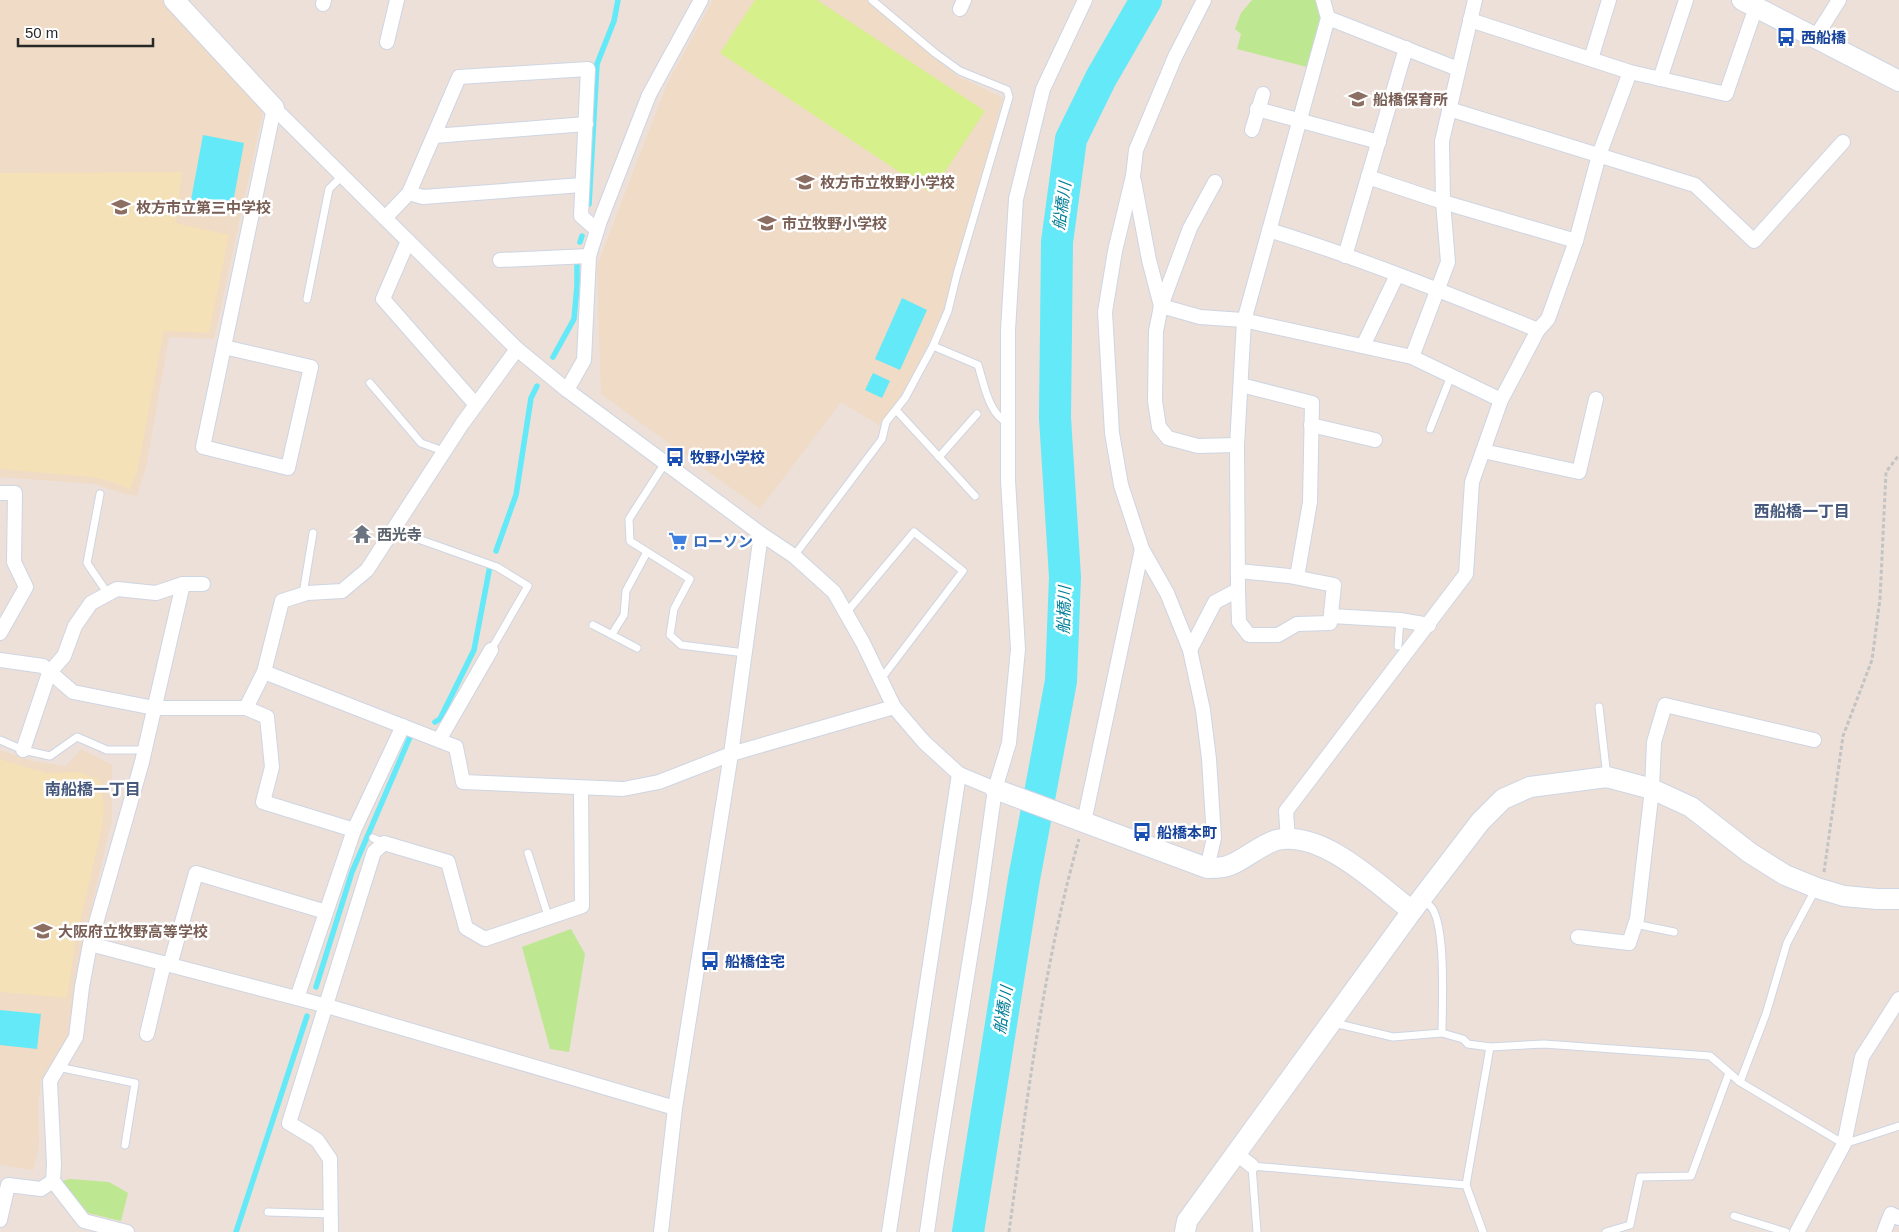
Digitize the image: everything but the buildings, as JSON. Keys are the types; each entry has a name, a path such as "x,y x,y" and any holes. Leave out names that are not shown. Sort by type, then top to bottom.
{"street":[{"path":"174,0 274,108 517,349 567,390 794,556 834,592 894,706 924,742 959,774 1207,868 1224,867 1277,840 1302,840 1322,846 1421,905"},
{"path":"387,42 397,0"},
{"path":"567,390 584,360 589,256 597,230 649,95 701,0"},
{"path":"927,1232 995,789 1009,743 1018,649 1008,480 1008,330 1016,199 1044,89 1085,0"},
{"path":"1204,0 1175,57 1136,150 1133,176 1115,250 1105,312 1112,433 1120,486 1142,549 1167,593 1190,650 1203,710 1210,758 1214,838 1207,868"},
{"path":"1238,571 1297,577 1334,585 1330,623 1297,624 1278,635 1249,635 1239,622 1238,590 1237,445 1244,322 1328,18 1323,0"},
{"path":"1412,356 1448,262 1443,202 1442,141 1475,0"},
{"path":"1591,59 1609,0"},
{"path":"1660,79 1686,0"},
{"path":"1815,38 1838,0"},
{"path":"1470,20 1630,72 1726,94 1749,4 1899,81"},
{"path":"1328,18 1458,69"},
{"path":"1345,256 1406,48"},
{"path":"385,218 409,193 459,77 588,69 581,216 597,230"},
{"path":"1288,840 1286,811 1466,574 1472,482 1501,400 1538,330 1548,319 1576,241 1599,155 1630,72"},
{"path":"1252,130 1263,94"},
{"path":"224,347 311,367 288,468 203,447 274,108"},
{"path":"1258,109 1378,142"},
{"path":"1449,109 1695,186 1754,241 1843,142"},
{"path":"434,136 586,124"},
{"path":"1133,176 1149,260 1161,306"},
{"path":"1368,178 1576,241"},
{"path":"1214,182 1190,228 1161,306 1156,331 1155,401 1159,427 1168,438 1198,446 1237,445"},
{"path":"409,193 423,197 582,184"},
{"path":"1269,230 1398,275 1538,330"},
{"path":"408,241 382,298 476,404"},
{"path":"500,260 589,256"},
{"path":"1363,346 1398,275"},
{"path":"1161,306 1200,317 1244,322 1412,356 1501,400"},
{"path":"246,708 264,672 282,601 303,595 342,591 367,570 443,451 517,349"},
{"path":"1240,385 1312,403 1310,502 1297,577"},
{"path":"1483,450 1579,472 1596,399"},
{"path":"1311,425 1375,440"},
{"path":"0,493 15,493 14,562 26,587 0,633"},
{"path":"661,1232 675,1108 732,754 762,534"},
{"path":"1084,822 1142,549"},
{"path":"128,1232 82,1226 53,1181 54,1164 50,1081 76,1037 82,986 90,944 144,750 183,584"},
{"path":"23,750 49,673 64,656 75,626 91,603 117,589 156,593 183,584 203,584"},
{"path":"1190,650 1215,602 1238,590"},
{"path":"1331,616 1400,620 1429,625"},
{"path":"439,740 491,650"},
{"path":"0,660 43,666 73,692 154,708 246,708 267,717 272,767 263,802 359,832"},
{"path":"264,672 456,747 463,782 623,789 659,782 732,754 894,706"},
{"path":"1578,938 1629,943 1635,924 1652,789 1654,742 1665,705 1814,740"},
{"path":"297,998 326,912 403,726"},
{"path":"889,1232 959,774"},
{"path":"1185,1232 1187,1221 1245,1160 1332,1023 1421,905 1480,822 1503,799 1530,787 1607,777 1652,789 1691,807 1750,853 1785,875 1816,888 1844,896 1899,899"},
{"path":"331,1232 330,1159 317,1140 289,1123 378,840 448,862 466,928 485,939 582,906 581,788"},
{"path":"147,1034 196,873 326,912"},
{"path":"90,944 327,1006 675,1108"},
{"path":"1797,1232 1844,1144 1862,1057 1899,999"},
{"path":"0,1220 8,1185 41,1190 53,1181"},
{"path":"1884,1232 1891,1214 1899,1218"}],"lane":[{"path":"794,556 882,439 886,422 905,398 933,346 948,311 1009,97 1008,90 960,71 935,53 872,0"},
{"path":"307,299 329,188 342,176"},
{"path":"933,346 978,365 987,396 1000,419 1008,423"},
{"path":"1430,429 1451,376"},
{"path":"370,383 421,443 443,451"},
{"path":"896,410 975,496"},
{"path":"939,457 977,414"},
{"path":"665,463 629,519 630,540 690,580 674,609 670,634 681,645 745,653"},
{"path":"100,494 87,562 108,594"},
{"path":"393,530 497,567 528,586 491,650"},
{"path":"846,613 914,532 964,571 880,679"},
{"path":"303,595 313,533"},
{"path":"612,634 624,615 626,591 647,552"},
{"path":"1398,646 1400,620"},
{"path":"593,625 637,648"},
{"path":"1599,707 1607,777"},
{"path":"0,740 23,750 50,756 76,737 108,750 144,750"},
{"path":"528,853 549,918"},
{"path":"1740,1082 1766,1014 1787,942 1816,888"},
{"path":"1421,905 1434,909 1441,935 1442,1033"},
{"path":"1635,924 1674,932"},
{"path":"1332,1023 1393,1037 1442,1033 1463,1039 1468,1044 1490,1046 1544,1044 1710,1056 1740,1082 1844,1144 1899,1126"},
{"path":"1483,1232 1466,1185 1490,1046"},
{"path":"58,1067 135,1083 125,1145"},
{"path":"1606,1232 1630,1225 1640,1177 1691,1176 1729,1073"},
{"path":"1257,1232 1245,1160 1466,1185"},
{"path":"268,1212 331,1214"},
{"path":"1734,1216 1786,1232"}],"path":[{"path":"1816,888 1824,871 1828,850 1843,736 1872,660 1880,599 1886,472 1899,455"},
{"path":"1008,1232 1037,1034 1065,890 1084,822"}],"shaded area":[{"name":"枚方市立第三中学校","path":"0,0 163,0 263,111 214,339 169,337 146,467 137,496 124,494 95,484 0,477"},
{"name":"枚方市立牧野小学校","path":"713,0 867,0 957,76 1003,98 945,307 910,383 879,425 841,402 760,509 601,394 597,266 667,84"},
{"name":"大阪府立牧野高等学校","path":"81,749 112,765 112,819 79,961 69,1035 41,1080 38,1107 39,1147 33,1170 0,1165 0,750 32,761 66,766"}],"green space":[{"path":"755,0 817,0 985,111 931,193 720,53"},
{"path":"1252,0 1323,0 1328,18 1315,69 1237,49 1241,34 1235,29 1241,13"},
{"path":"571,929 585,954 569,1052 550,1049 522,947"},
{"path":"70,1179 109,1182 128,1193 121,1221 88,1213 62,1181"}],"sand":[{"path":"182,172 176,223 229,235 209,333 164,331 137,472 130,489 109,481 90,477 0,469 0,173"},
{"name":"大阪府立牧野高等学校","path":"0,759 46,773 80,772 100,780 104,807 102,828 75,943 67,998 0,992"}],"water":[{"path":"203,135 244,143 232,208 191,200"},
{"path":"902,298 927,310 900,370 875,359"},
{"path":"873,373 890,381 882,398 865,390"},
{"path":"0,1010 41,1014 37,1049 0,1045"}],"waterway":[{"path":"589,204 597,64 614,21 618,0"},
{"name":"船橋川","path":"968,1232 1024,879 1061,681 1065,577 1055,418 1057,242 1071,139 1101,78 1146,0"},
{"path":"580,242 582,236"},
{"path":"553,357 574,319 577,258"},
{"path":"496,551 516,495 531,398 537,386"},
{"path":"435,722 440,719 474,650 490,566"},
{"path":"316,987 352,872 410,737"},
{"path":"236,1232 307,1016"}],"place":[{"name":"西船橋","path":"1786,37"},
{"name":"船橋保育所","path":"1358,99"},
{"name":"枚方市立牧野小学校","path":"805,182"},
{"name":"枚方市立第三中学校","path":"121,207"},
{"name":"市立牧野小学校","path":"767,223"},
{"name":"牧野小学校","path":"675,457"},
{"name":"西光寺","path":"362,534"},
{"name":"ローソン","path":"678,541"},
{"name":"船橋本町","path":"1142,832"},
{"name":"大阪府立牧野高等学校","path":"43,931"},
{"name":"船橋住宅","path":"710,961"}],"district":[{"name":"西船橋一丁目","path":"1802,511"},
{"name":"南船橋一丁目","path":"93,789"}]}
